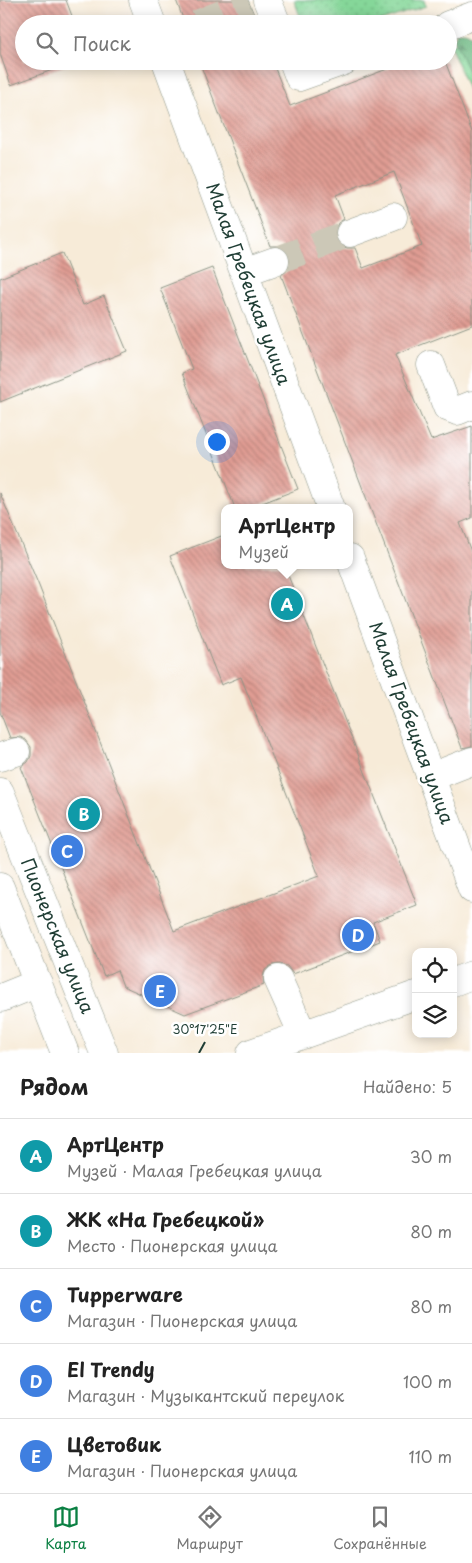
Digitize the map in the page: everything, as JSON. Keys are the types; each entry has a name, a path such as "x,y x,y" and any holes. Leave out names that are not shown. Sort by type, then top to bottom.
{"street":[{"path":"143,0 149,15"},
{"path":"257,1 269,15"},
{"path":"457,22 472,16"},
{"name":"Малая Гребецкая улица","path":"169,70 330,504"},
{"path":"296,70 299,77 319,70"},
{"path":"350,233 393,217"},
{"path":"244,272 275,260"},
{"path":"431,365 447,407 457,411 472,405"},
{"name":"Малая Гребецкая улица","path":"353,566 431,777 470,876"},
{"path":"431,777 472,762"},
{"name":"Пионерская улица","path":"0,792 104,1053"},
{"name":"Пионерская улица","path":"0,887 65,1053"},
{"path":"457,981 472,975"},
{"path":"278,979 303,1035"},
{"path":"1,998 38,983"},
{"path":"252,1053 412,996"}],"green space":[{"path":"294,0 424,0 426,6 399,15 300,15"},
{"path":"457,31 467,32 472,36 472,80 457,46"},
{"path":"472,37 472,100 457,62 457,42"}],"building":[{"path":"0,0 66,0 72,15 15,15 15,70 52,70 11,85 0,54"},
{"path":"176,0 248,0 254,15 182,15"},
{"path":"202,70 276,70 290,106 384,70 448,70 472,132 472,325 395,355 431,440 472,426 472,518 460,523 472,554 472,746 462,748 281,275 287,271 290,264 290,255 285,249 278,246 270,246","holes":["394,172 422,246 363,268 355,248 347,248 340,245 336,239 335,230 338,223 344,219 335,195"]},
{"path":"62,253 83,305 104,296 127,351 0,402 0,278"},
{"path":"212,268 298,489 260,504 233,504 182,373 192,369 160,288"},
{"path":"0,493 39,586 174,931 319,876 241,677 221,685 170,556 221,536 221,569 286,569 417,905 373,922 380,941 293,974 287,966 280,964 272,965 265,970 263,977 264,985 185,1014 123,986 117,970 104,976 21,767 28,762 31,756 31,747 26,740 20,737 10,738 0,712"}],"tunnel":[{"path":"219,15 249,3"},
{"path":"275,261 350,233"}],"place":[{"name":"АртЦентр","path":"287,604"},
{"name":"ЖК «На Гребецкой»","path":"84,814"},
{"name":"Tupperware","path":"67,851"},
{"name":"El Trendy","path":"358,935"},
{"name":"Цветовик","path":"160,991"}]}
